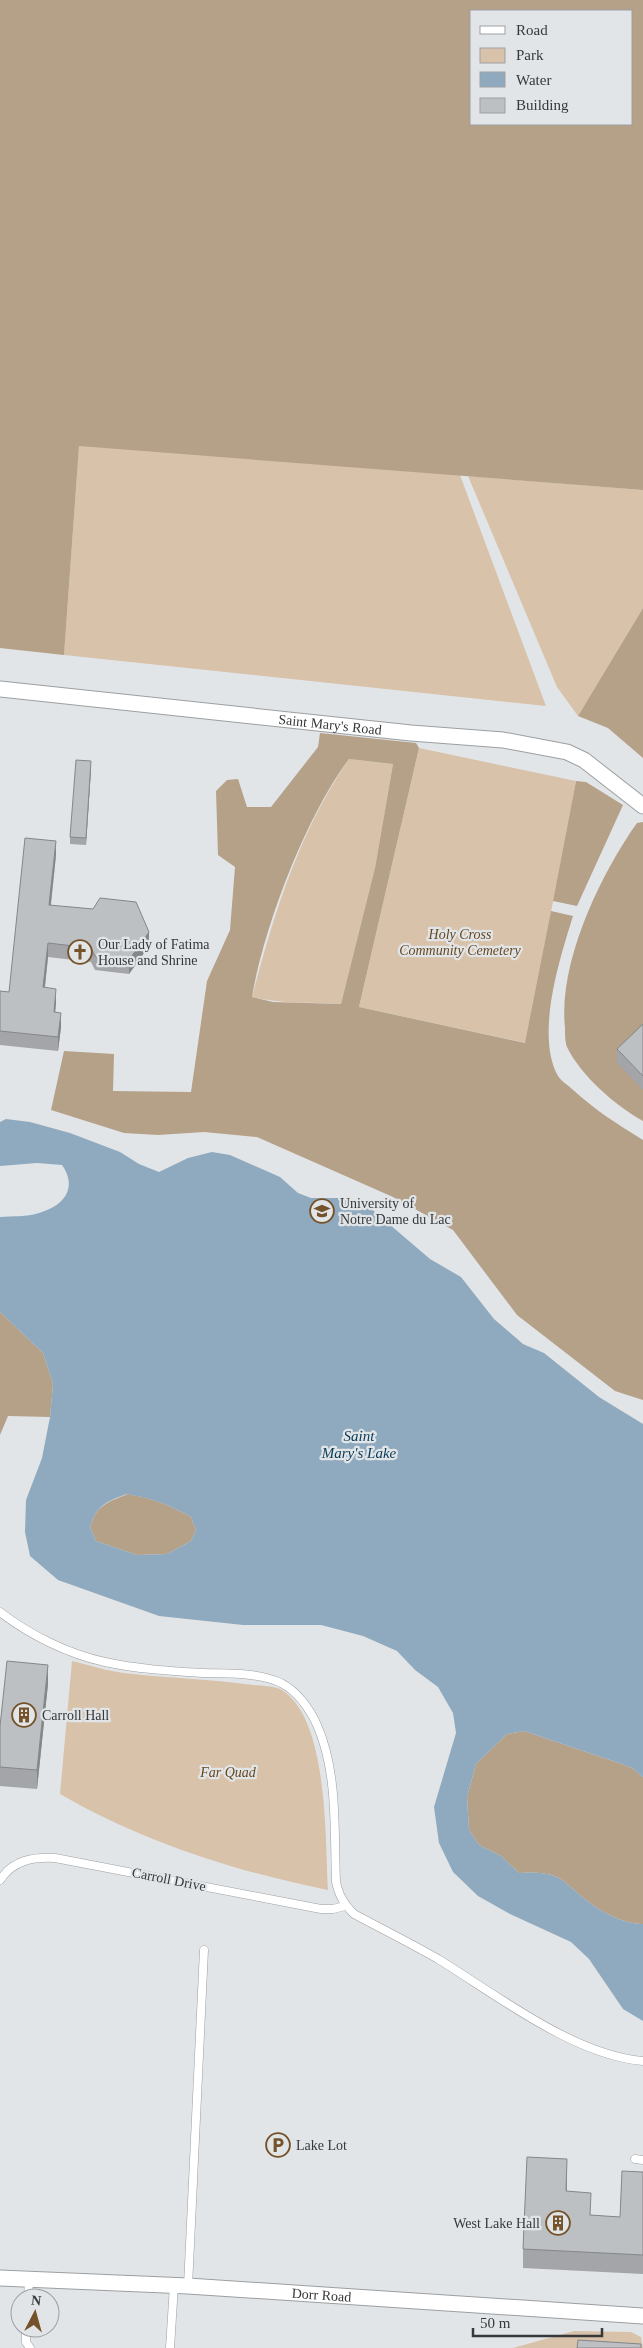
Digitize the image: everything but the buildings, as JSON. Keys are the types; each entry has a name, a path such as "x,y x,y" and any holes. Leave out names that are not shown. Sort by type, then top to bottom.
{"street":[{"name":"Saint Mary's Road","path":"0,689 512,742 567,752 584,760 643,806"},
{"name":"Dorr Road","path":"0,2278 181,2286 643,2316"}],"lane":[{"path":"0,1612 44,1640 76,1654 104,1662 145,1669 269,1678 294,1692 305,1704 317,1724 325,1747 331,1780 336,1882 339,1894 346,1906 354,1914 436,1958 553,2030 584,2046 618,2057 643,2061"},
{"name":"Carroll Drive","path":"0,1880 7,1869 22,1861 56,1858 321,1909 346,1906"},
{"path":"170,2348 181,2286 204,1950"},
{"path":"29,2280 29,2288"},
{"path":"18,2348 28,2345"}],"green space":[{"path":"79,445 460,475 546,706 64,655"},
{"path":"468,476 643,490 643,608 578,716 557,687"},
{"name":"Holy Cross Community Cemetery","path":"419,748 576,781 526,1043 359,1007"},
{"path":"349,759 393,764 375,868 341,1004 285,1002 252,997 279,904 302,844 331,787"},
{"name":"Far Quad","path":"72,1661 124,1673 270,1687 280,1689 296,1703 308,1725 316,1752 321,1781 328,1890 258,1874 190,1853 124,1827 60,1794"},
{"path":"574,2331 631,2332 641,2337 643,2348 513,2348"}],"shaded area":[{"path":"0,0 643,0 643,490 79,446 64,655 0,648"},
{"path":"643,608 643,758 608,728 578,716"},
{"path":"320,733 416,743 419,748 359,1007 525,1043 551,911 573,916 556,974 549,1018 549,1040 552,1059 558,1076 598,1110 643,1140 643,1400 615,1391 517,1315 453,1230 393,1197 257,1137 204,1132 158,1135 124,1133 51,1110 64,1051 114,1054 113,1091 191,1092 207,981 230,930 235,867 218,855 216,791 227,780 238,779 247,807 271,807 318,747","holes":["349,759 393,764 375,868 341,1004 273,1002 252,997 266,938 289,873 317,810 333,783"]},
{"path":"576,781 586,782 623,805 577,906 553,901"},
{"path":"643,822 643,1121 611,1099 590,1079 573,1058 566,1043 565,1003 568,976 584,921 609,868 623,844 637,823"},
{"path":"0,1312 43,1353 53,1384 50,1417 8,1416 0,1435"},
{"path":"128,1494 160,1503 191,1517 196,1530 191,1541 167,1554 137,1555 96,1541 90,1527 99,1509 108,1502"},
{"path":"524,1731 622,1764 632,1768 643,1777 643,1924 626,1922 602,1911 557,1877 548,1874 519,1873 501,1856 479,1845 469,1830 467,1797 476,1764 507,1734"}],"water":[{"name":"Saint Mary's Lake","path":"6,1119 30,1122 70,1133 120,1152 139,1164 159,1172 188,1158 212,1152 230,1155 280,1177 298,1193 311,1198 339,1198 368,1206 430,1259 461,1277 494,1319 523,1344 544,1353 599,1397 643,1424 643,1777 632,1768 622,1764 524,1731 507,1734 476,1764 467,1797 469,1830 479,1845 501,1856 519,1873 548,1874 557,1877 602,1911 626,1922 643,1924 643,2021 623,2009 589,1959 571,1942 510,1914 478,1896 453,1872 439,1843 434,1807 456,1733 453,1713 438,1687 415,1670 397,1651 363,1636 321,1625 243,1625 159,1616 58,1580 30,1556 25,1532 26,1500 42,1458 50,1417 53,1384 43,1353 0,1312 0,1217 30,1215 48,1210 66,1195 69,1181 62,1165 37,1163 0,1166 0,1122","holes":["127,1494 176,1509 191,1517 196,1530 191,1541 167,1554 137,1555 96,1541 90,1527 99,1509 108,1502"]}],"place":[{"name":"Our Lady of Fatima House and Shrine","path":"80,952"},
{"name":"University of Notre Dame du Lac","path":"322,1211"},
{"name":"Carroll Hall","path":"24,1715"},
{"name":"Lake Lot","path":"278,2145"},
{"name":"West Lake Hall","path":"558,2223"}]}
